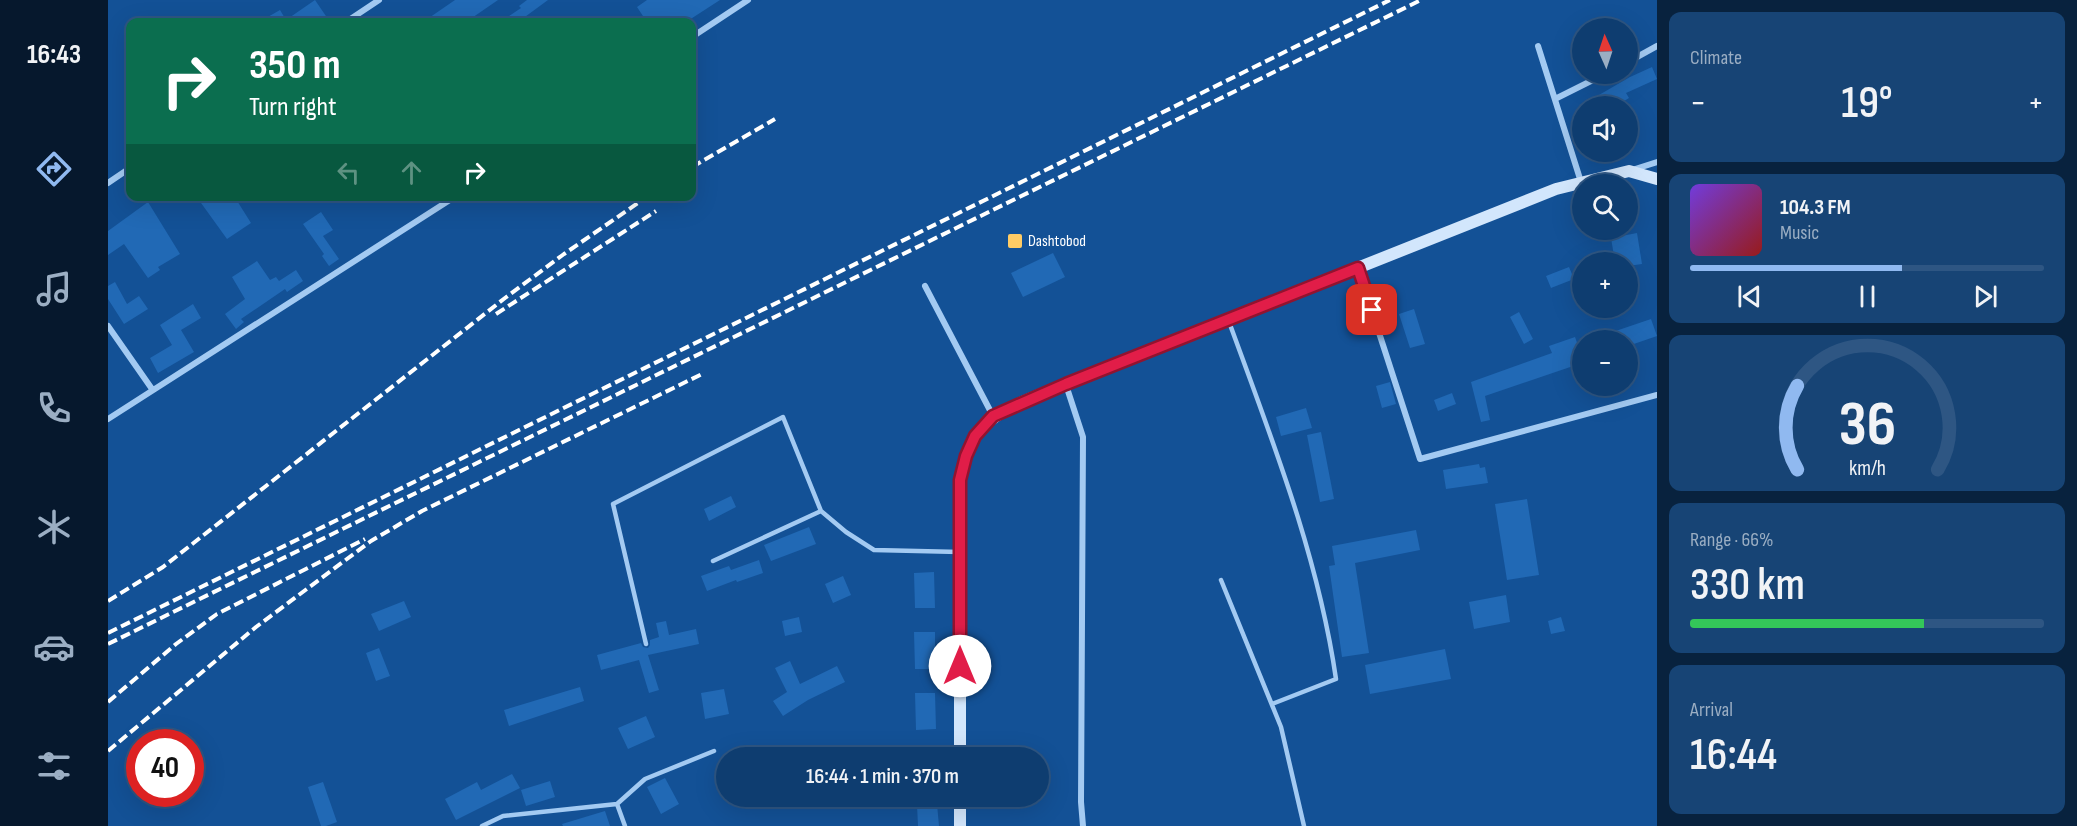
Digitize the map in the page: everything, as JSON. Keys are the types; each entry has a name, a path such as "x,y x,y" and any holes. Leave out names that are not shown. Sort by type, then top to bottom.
{"street":[{"path":"352,18 379,0"},
{"path":"696,34 748,0"},
{"path":"1538,46 1578,174"},
{"path":"1638,56 1657,46"},
{"path":"1555,99 1585,84"},
{"path":"1617,174 1657,162"},
{"path":"108,183 126,171"},
{"path":"1629,171 1657,180"},
{"path":"960,747 960,480 966,456 975,436 993,416 1066,384 1556,189 1572,185"},
{"path":"108,419 448,201"},
{"path":"1358,268 1420,459 1657,395"},
{"path":"925,286 993,416"},
{"path":"108,326 152,389"},
{"path":"1066,384 1083,437 1081,802 1083,826"},
{"path":"960,807 960,826"}],"lane":[{"path":"1228,320 1288,483 1329,632 1336,679 1272,704"},
{"path":"646,644 613,504 783,417 821,511 846,532 874,550 960,552"},
{"path":"713,561 821,511"},
{"path":"1221,580 1281,727 1304,826"},
{"path":"482,826 503,816 617,804 645,779 714,751"},
{"path":"617,804 625,826"}],"building":[{"path":"315,0 327,18 289,18"},
{"path":"455,0 498,0 472,18 429,18"},
{"path":"527,0 548,0 523,18 506,18 521,8 519,6"},
{"path":"647,0 720,0 692,18 644,18 637,7"},
{"path":"280,10 285,18 266,18"},
{"path":"1652,67 1657,79 1626,93 1628,96 1597,96 1618,84 1638,84 1638,73"},
{"path":"200,201 237,201 251,223 227,239"},
{"path":"148,202 180,254 158,267 160,270 148,278 124,244 108,255 108,231"},
{"path":"321,212 333,230 323,236 339,259 329,266 322,256 324,254 303,224"},
{"path":"1638,239 1642,264 1638,265 1638,252 1613,252 1611,240"},
{"path":"1053,253 1065,277 1023,297 1011,273"},
{"path":"257,261 270,280 276,277 279,281 296,270 303,281 287,292 285,289 241,319 244,322 236,329 225,314 245,299 232,277"},
{"path":"1569,267 1572,280 1551,288 1546,276"},
{"path":"115,282 127,304 139,296 148,309 124,324 108,299 108,286"},
{"path":"193,304 201,318 181,330 194,352 158,373 150,358 172,345 160,325"},
{"path":"1414,309 1425,344 1410,348 1399,314"},
{"path":"1519,312 1533,339 1524,344 1510,317"},
{"path":"1651,319 1657,336 1638,343 1638,330 1619,330"},
{"path":"1572,338 1572,366 1485,396 1490,420 1481,422 1471,382 1552,353 1549,346"},
{"path":"1390,382 1396,404 1382,408 1376,386"},
{"path":"1452,393 1456,404 1438,411 1434,400"},
{"path":"1306,408 1312,428 1281,436 1276,417"},
{"path":"1321,432 1334,499 1320,502 1307,435"},
{"path":"1479,464 1480,468 1485,467 1488,483 1446,489 1443,470"},
{"path":"731,496 736,507 709,521 704,509"},
{"path":"1527,499 1539,575 1507,580 1495,504"},
{"path":"809,527 816,544 771,561 764,545"},
{"path":"1416,530 1420,550 1355,563 1369,653 1342,657 1329,566 1335,565 1332,546"},
{"path":"759,560 763,573 707,591 701,576 729,566 731,570"},
{"path":"934,572 935,608 915,608 914,573"},
{"path":"843,576 851,595 833,603 825,584"},
{"path":"1506,595 1510,622 1474,629 1469,602"},
{"path":"404,601 411,617 379,631 371,614"},
{"path":"799,617 802,632 785,636 782,621"},
{"path":"1561,617 1565,631 1551,634 1548,621"},
{"path":"666,621 669,635 696,629 699,644 648,655 659,690 649,693 639,660 601,670 597,655 641,643 643,647 648,648 650,640 659,637 656,623"},
{"path":"914,632 935,632 935,669 915,669"},
{"path":"379,648 390,676 376,681 366,653"},
{"path":"1445,649 1451,679 1370,694 1365,665"},
{"path":"790,661 800,684 837,666 845,682 808,700 783,716 773,701 787,692 775,668"},
{"path":"580,687 584,701 509,726 504,710"},
{"path":"724,689 729,714 705,719 701,693"},
{"path":"915,693 935,693 936,729 916,730"},
{"path":"646,716 655,737 628,749 618,728"},
{"path":"512,774 520,788 456,820 445,799 477,782 481,790"},
{"path":"665,778 679,804 661,814 647,787"},
{"path":"550,781 555,797 526,806 521,790"},
{"path":"323,782 337,822 326,826 321,826 308,787"},
{"path":"917,807 937,807 939,826 918,826"},
{"path":"605,811 610,826 563,826 562,824"}],"railway":[{"path":"108,633 1390,0"},
{"path":"108,644 1421,0"},
{"path":"696,165 775,119"},
{"path":"108,601 163,567 505,298 641,201"},
{"path":"496,314 656,211"},
{"path":"108,751 256,627 371,541 422,511 702,374"},
{"path":"108,702 176,644 217,614 365,539"}],"place":[{"name":"Dashtobod","path":"1015,241"}],"route":[{"path":"960,666 960,480 966,456 975,436 993,416 1066,384 1358,268 1372,310"}]}
